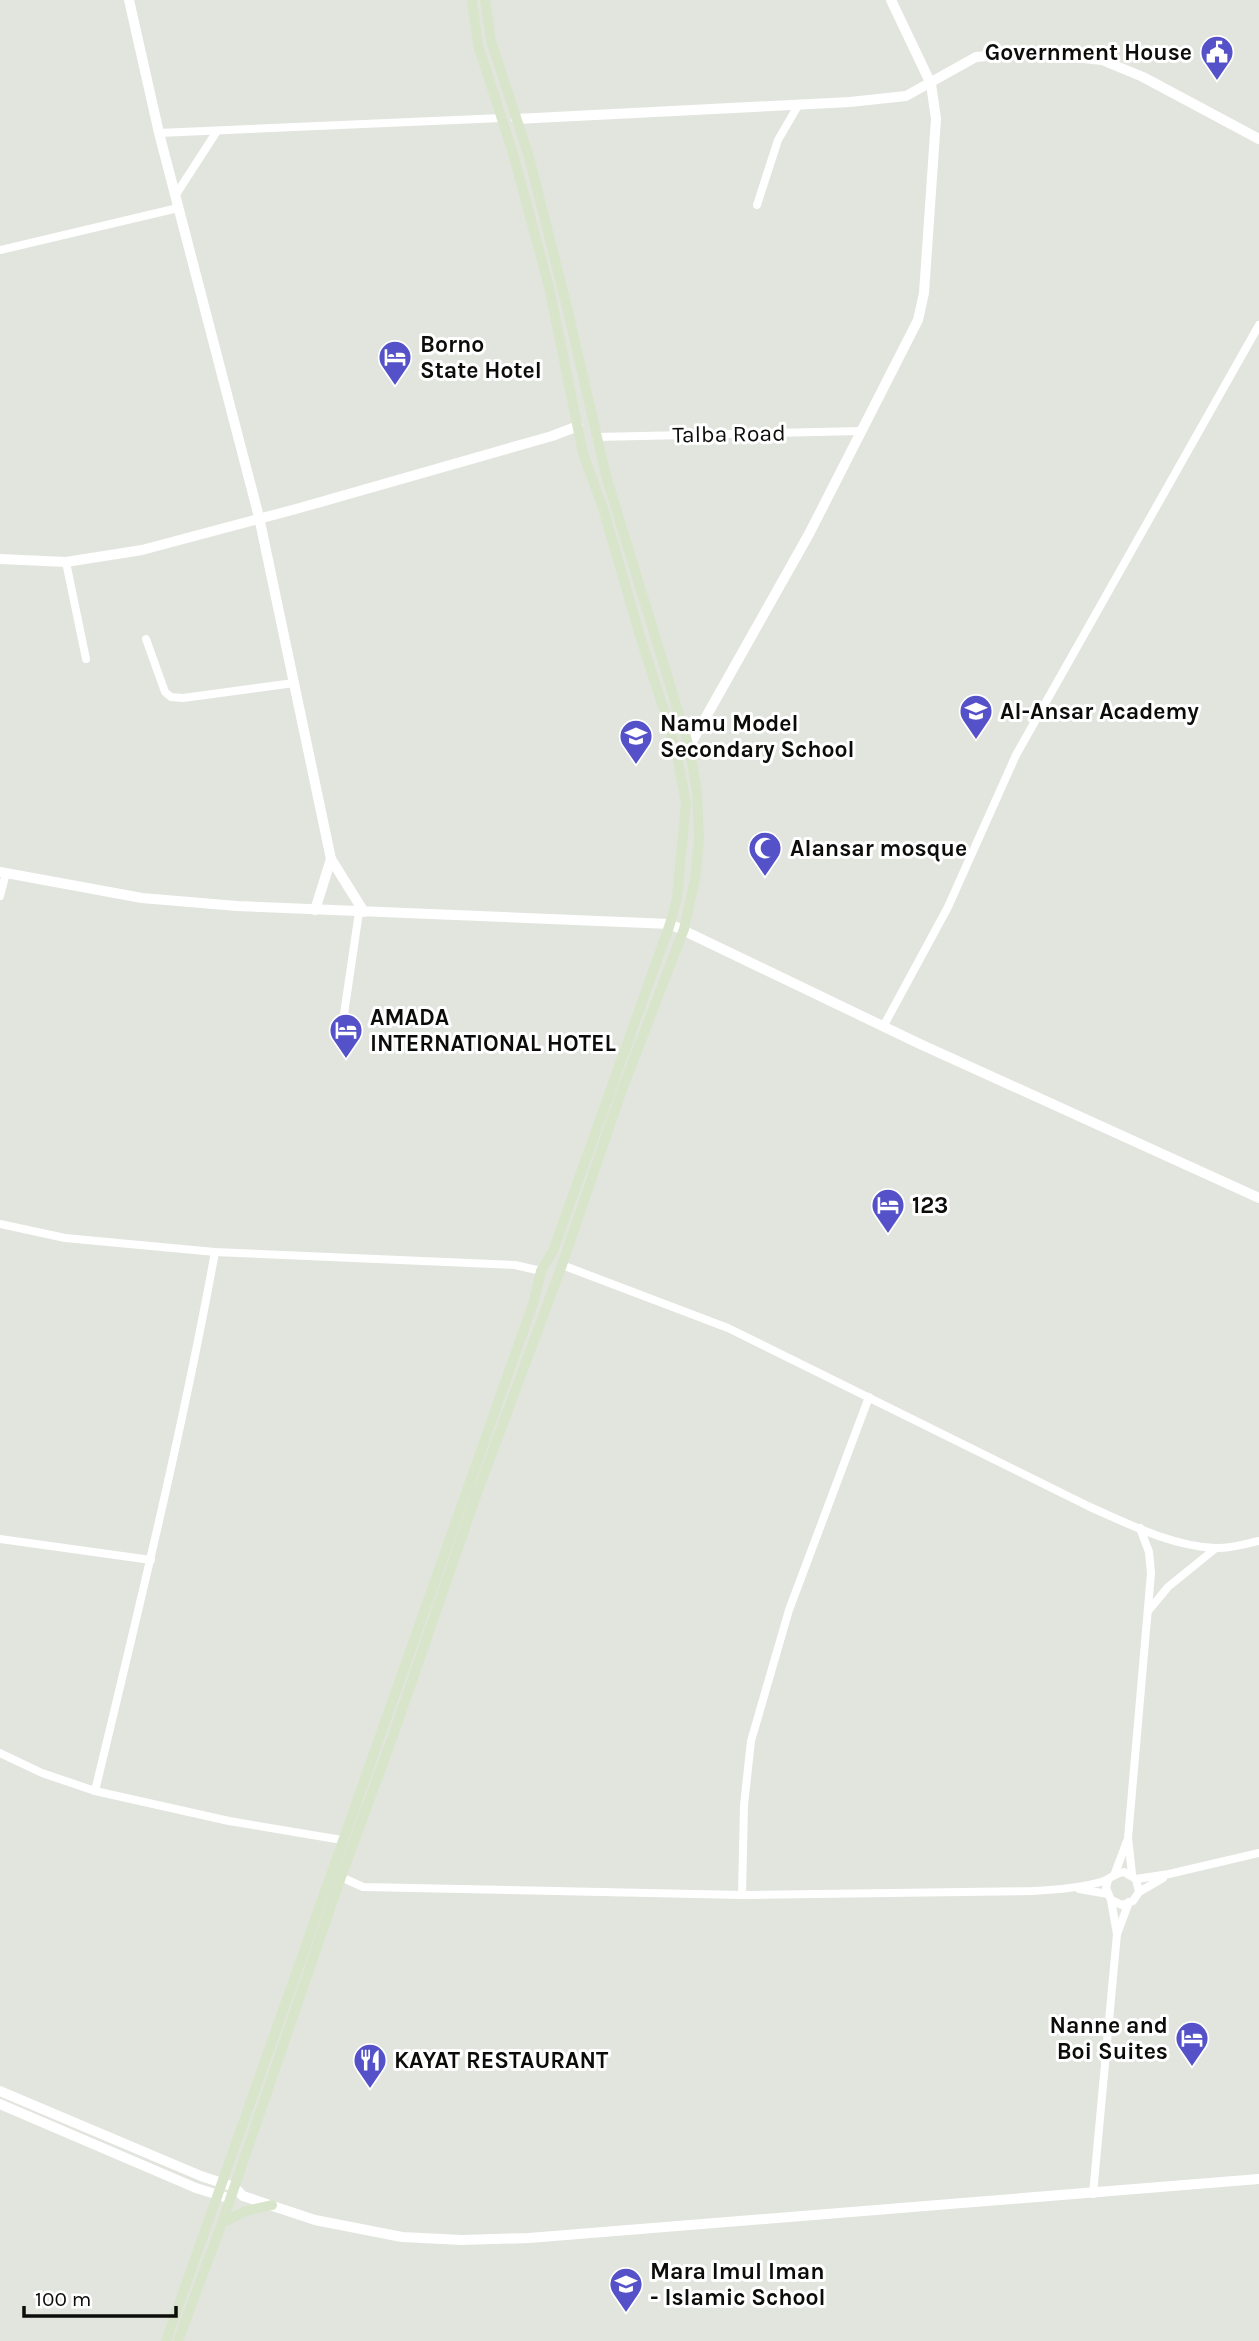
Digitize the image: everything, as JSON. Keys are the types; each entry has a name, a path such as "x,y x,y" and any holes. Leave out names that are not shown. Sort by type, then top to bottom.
{"main road":[{"path":"166,2341 534,1301 541,1271 553,1251 670,924 680,876 686,803 666,716 603,508 583,453 549,287 502,118 478,45 472,0"},
{"path":"178,2341 622,1090 684,929 695,879 699,839 689,747 596,437 555,257 528,157 491,41 485,0"},
{"path":"222,2223 246,2211 272,2204"}],"street":[{"path":"129,0 159,133 259,517 331,859 361,912 343,1021"},
{"path":"689,747 808,534 918,320 924,293 936,119 931,84 891,0"},
{"path":"516,119 850,102 906,96 976,57 1031,52 1102,60 1143,77 1259,139"},
{"path":"757,205 778,140 799,104"},
{"path":"159,133 502,118"},
{"path":"175,195 217,131"},
{"path":"0,250 178,208"},
{"path":"883,1027 948,907 995,799 1027,734 1259,325"},
{"path":"0,559 66,562 142,550 296,509 552,436 578,426"},
{"name":"Talba Road","path":"596,437 861,431"},
{"path":"66,562 86,659"},
{"path":"146,639 165,691 171,697 183,698 294,683"},
{"path":"315,910 331,859"},
{"path":"0,896 3,873 142,898 315,910 670,924 883,1027 1259,1198"},
{"path":"1247,1192 1259,1188"},
{"path":"0,1224 65,1238 215,1252 515,1265 541,1271"},
{"path":"95,1791 151,1560 196,1354 215,1252"},
{"path":"562,1265 728,1328 1090,1507 1170,1540 1216,1548 1259,1541"},
{"path":"742,1895 744,1805 751,1741 789,1610 869,1397"},
{"path":"1139,1892 1128,1838 1151,1573 1149,1552 1140,1528"},
{"path":"0,1539 151,1560"},
{"path":"1149,1610 1168,1587 1216,1548"},
{"path":"0,1753 42,1773 95,1791 229,1821 342,1840"},
{"path":"1117,1934 1106,1888 1128,1838"},
{"path":"341,1877 363,1887 742,1895 1032,1891 1076,1888 1124,1872 1134,1877 1169,1874 1259,1853"},
{"path":"1076,1888 1110,1897 1122,1905 1169,1874"},
{"path":"1093,2194 1117,1934 1129,1902"},
{"path":"0,2091 221,2183 232,2192 243,2196 315,2220 402,2237 462,2240 529,2238 1259,2179"},
{"path":"0,2104 186,2183 217,2194 232,2192"}],"place":[{"name":"Government House","path":"1217,82"},
{"name":"Borno State Hotel","path":"395,387"},
{"name":"Al-Ansar Academy","path":"976,741"},
{"name":"Namu Model Secondary School","path":"636,766"},
{"name":"Alansar mosque","path":"765,878"},
{"name":"AMADA INTERNATIONAL HOTEL","path":"346,1060"},
{"name":"123","path":"888,1235"},
{"name":"Nanne and Boi Suites","path":"1192,2068"},
{"name":"KAYAT RESTAURANT","path":"370,2090"},
{"name":"Mara Imul Iman - Islamic School","path":"626,2314"}]}
